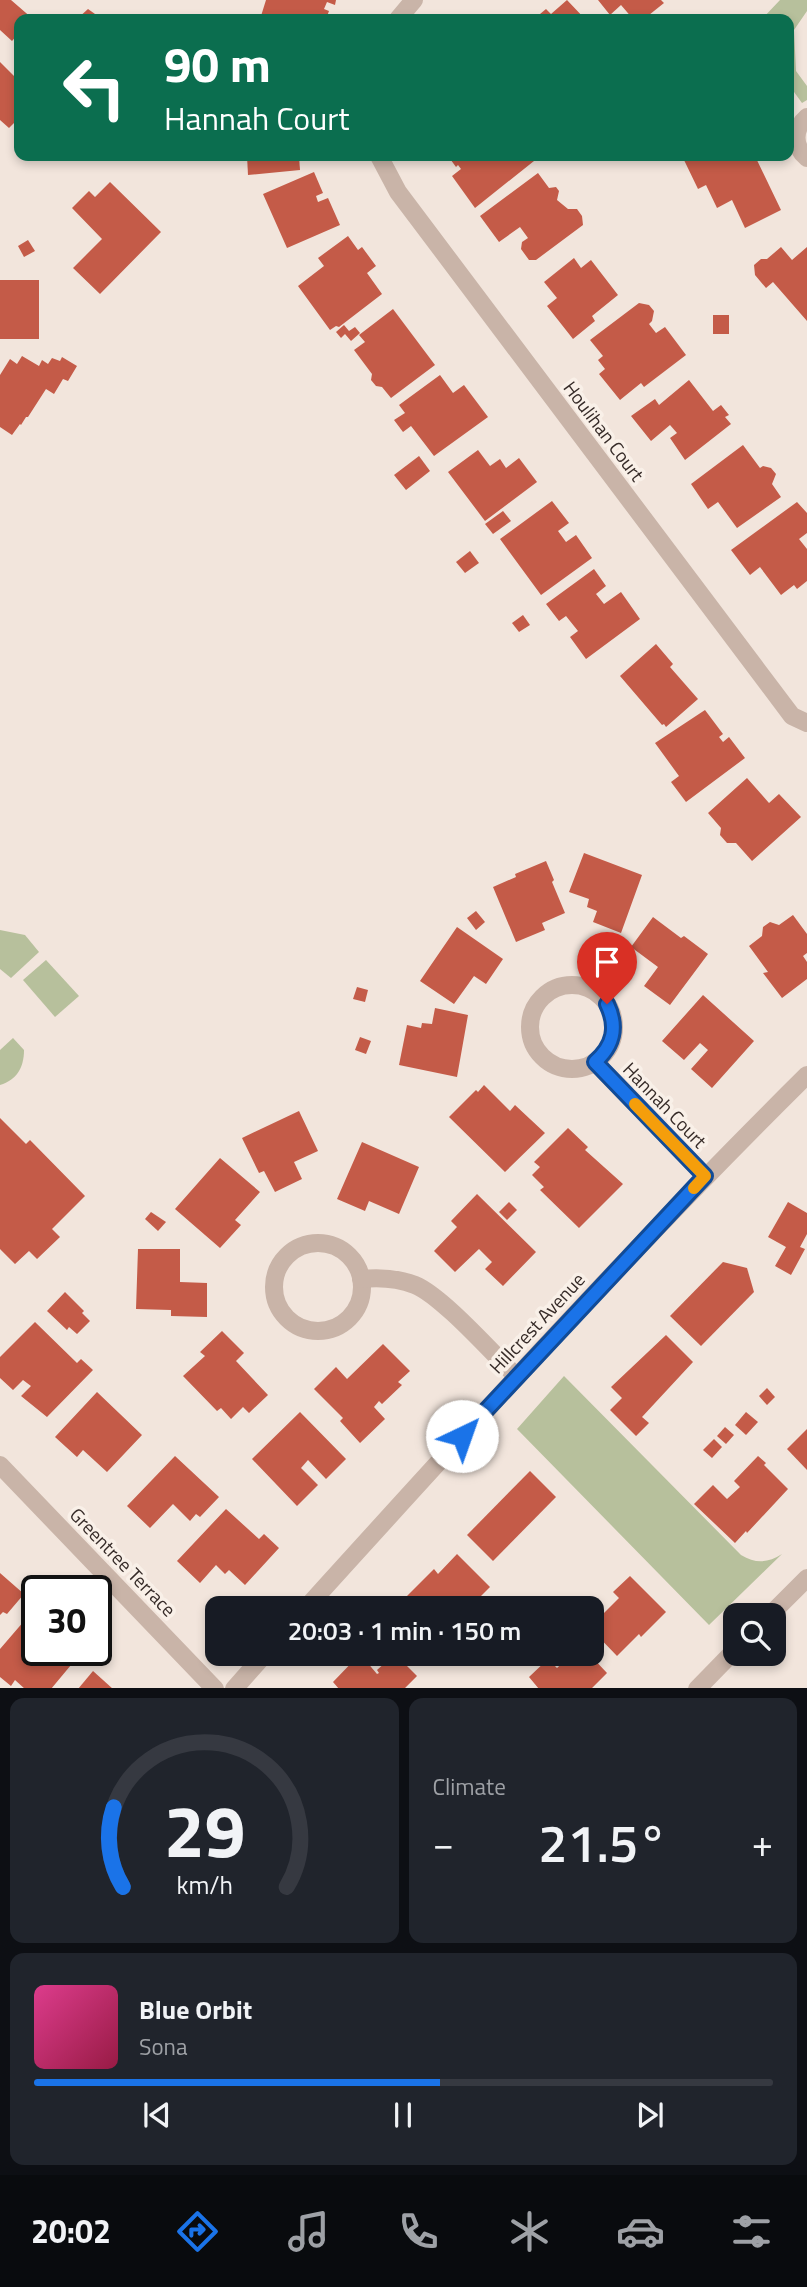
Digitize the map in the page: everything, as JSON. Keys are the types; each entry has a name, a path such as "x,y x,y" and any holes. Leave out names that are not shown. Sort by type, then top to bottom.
{"street":[{"path":"402,14 414,0"},
{"path":"807,117 801,123 796,138 797,146 807,158"},
{"name":"Houlihan Court","path":"382,161 398,192 792,716 807,723"},
{"name":"Hannah Court","path":"574,984 598,993 607,1004 613,1016 614,1029 605,1054 595,1062 581,1068 567,1069 552,1065 540,1056 529,1029 537,1002 548,991 574,984"},
{"name":"Hannah Court","path":"595,1062 705,1176"},
{"name":"Hillcrest Avenue","path":"317,1596 516,1376 705,1176 807,1075"},
{"path":"308,1245 329,1245 348,1254 362,1279 362,1294 357,1308 348,1320 329,1329 307,1330 294,1324 283,1314 276,1301 277,1272 284,1260 295,1250 308,1245"},
{"path":"362,1279 385,1277 416,1286 438,1301 516,1376"},
{"name":"Greentree Terrace","path":"0,1465 214,1688"},
{"path":"782,1603 807,1578"},
{"path":"698,1688 723,1662"},
{"path":"235,1688 254,1666"}],"green space":[{"path":"780,0 807,0 807,11 794,30 794,14 767,14"},
{"path":"794,30 796,71 807,86 807,100 802,103 794,92"},
{"path":"0,930 25,935 39,952 11,978 0,969"},
{"path":"46,960 79,996 55,1017 23,980"},
{"path":"13,1038 24,1050 23,1062 15,1076 0,1085 0,1050"},
{"path":"564,1376 741,1555 762,1561 782,1554 732,1603 723,1603 723,1611 709,1625 517,1429"}],"building":[{"path":"0,0 11,0 27,14 14,14 12,41 0,30"},
{"path":"266,0 336,0 335,5 327,2 324,9 329,11 328,14 262,14"},
{"path":"567,0 580,14 551,14"},
{"path":"598,0 661,0 664,3 650,14 629,14 621,5 609,14"},
{"path":"88,9 95,14 82,14"},
{"path":"0,62 14,76 14,123 9,128 0,120"},
{"path":"247,161 299,161 300,170 248,175"},
{"path":"452,161 534,161 475,208 452,176 461,169 458,165 456,167"},
{"path":"684,161 757,161 781,210 745,228 732,200 717,208 706,185 698,189"},
{"path":"314,172 323,193 316,196 318,202 328,198 340,225 287,248 263,194"},
{"path":"538,173 549,188 556,187 559,191 557,200 568,209 577,209 582,216 583,225 536,260 529,260 521,249 522,242 528,238 520,227 499,242 480,216"},
{"path":"110,182 161,232 100,294 73,268 102,239 72,208 89,191 95,197"},
{"path":"348,236 358,250 362,247 376,266 367,273 382,294 339,327 330,330 298,286 324,266 318,258"},
{"path":"28,240 35,251 24,257 18,246"},
{"path":"781,247 792,260 807,247 807,321 773,282 766,288 755,275 754,265 761,259 767,259"},
{"path":"574,258 581,268 591,260 618,295 592,316 595,321 573,339 547,306 557,298 544,282"},
{"path":"0,280 39,280 39,339 0,339"},
{"path":"639,303 649,305 654,311 649,324 656,333 665,327 686,355 644,387 641,383 620,400 599,374 605,369 598,360 603,356 590,340"},
{"path":"393,309 435,365 391,398 382,387 376,386 371,380 372,374 354,350 365,342 359,335"},
{"path":"713,315 729,315 729,334 713,334"},
{"path":"344,325 349,331 355,327 360,333 351,341 345,334 341,338 336,332"},
{"path":"22,356 39,366 42,360 48,364 52,358 60,361 62,357 77,366 68,381 63,379 54,394 46,389 28,417 12,435 0,427 0,375 10,359 17,364"},
{"path":"440,375 453,393 464,385 488,417 434,456 411,426 403,432 394,420 405,413 399,405"},
{"path":"689,380 713,411 721,405 729,415 725,417 731,424 685,460 670,438 677,433 670,425 651,441 631,416 655,399 659,405"},
{"path":"743,445 760,468 771,468 776,474 772,484 781,497 737,528 718,502 708,509 691,484"},
{"path":"478,450 490,466 500,459 506,468 519,458 537,482 485,521 448,472"},
{"path":"419,456 430,471 406,490 394,475"},
{"path":"552,501 569,523 558,531 566,542 576,535 592,558 541,595 500,539"},
{"path":"797,502 807,513 807,533 799,539 807,549 807,581 797,589 794,585 781,595 760,567 750,575 731,550"},
{"path":"503,511 511,521 493,534 485,524"},
{"path":"470,551 479,563 465,573 456,562"},
{"path":"594,569 606,586 596,594 604,604 621,592 640,619 586,659 570,637 578,631 566,616 559,621 546,604"},
{"path":"523,615 530,625 519,632 512,623"},
{"path":"656,644 673,664 670,667 698,699 666,727 620,676"},
{"path":"705,710 723,734 719,737 723,742 729,737 745,758 686,802 671,782 679,776 655,743"},
{"path":"747,778 769,803 779,794 801,817 752,861 736,843 727,843 720,835 721,828 708,813"},
{"path":"584,853 642,875 621,933 593,922 597,911 587,907 589,899 569,892"},
{"path":"546,861 565,913 542,923 545,930 516,942 493,887"},
{"path":"476,911 485,922 476,930 467,918"},
{"path":"793,915 807,934 807,953 803,956 807,962 807,979 782,998 763,973 768,972 749,946 762,936 763,927 770,922 779,925"},
{"path":"653,917 708,954 670,1005 644,986 658,967 631,947"},
{"path":"457,927 503,959 486,984 474,976 454,1004 420,981"},
{"path":"357,987 368,990 365,1002 353,999"},
{"path":"703,995 754,1041 712,1088 691,1069 708,1050 700,1043 684,1060 662,1041"},
{"path":"435,1008 468,1015 457,1077 399,1065 407,1025 421,1028 422,1023 432,1024"},
{"path":"360,1037 371,1041 366,1054 355,1050"},
{"path":"484,1085 510,1111 515,1105 545,1133 505,1172 449,1117"},
{"path":"299,1111 318,1151 294,1162 302,1179 275,1192 264,1171 259,1173 242,1138"},
{"path":"0,1118 26,1144 30,1140 85,1196 52,1229 60,1237 37,1259 29,1251 15,1264 0,1249"},
{"path":"568,1128 588,1147 585,1150 623,1184 579,1228 540,1190 544,1187 532,1175 540,1167 534,1162"},
{"path":"362,1142 419,1167 399,1214 369,1201 365,1211 337,1199"},
{"path":"220,1158 260,1192 235,1220 241,1225 220,1248 175,1209"},
{"path":"477,1194 536,1252 503,1286 485,1269 492,1262 479,1249 455,1272 434,1251 457,1227 451,1221"},
{"path":"509,1202 517,1210 507,1220 499,1212"},
{"path":"788,1202 807,1213 807,1234 800,1247 805,1249 791,1275 775,1266 786,1247 768,1237"},
{"path":"151,1212 166,1222 158,1231 145,1219"},
{"path":"138,1249 180,1249 180,1282 207,1283 207,1317 171,1316 171,1310 136,1309"},
{"path":"723,1262 747,1268 754,1292 701,1346 670,1316"},
{"path":"65,1292 90,1321 77,1334 69,1327 67,1330 47,1311"},
{"path":"35,1322 77,1363 81,1359 93,1370 47,1417 21,1396 31,1386 23,1380 13,1390 0,1378 0,1357"},
{"path":"222,1331 244,1353 236,1361 268,1395 249,1413 243,1407 231,1419 221,1408 217,1411 183,1376 205,1356 200,1352"},
{"path":"666,1335 693,1362 642,1417 649,1423 636,1436 610,1410 622,1398 611,1387"},
{"path":"383,1344 410,1371 398,1382 402,1385 382,1404 379,1401 374,1407 385,1419 360,1443 340,1421 343,1418 314,1389 336,1367 347,1379"},
{"path":"767,1388 775,1397 767,1405 759,1396"},
{"path":"97,1392 142,1435 107,1472 83,1450 77,1457 55,1437"},
{"path":"300,1412 346,1459 326,1479 308,1460 301,1468 318,1485 297,1506 252,1459"},
{"path":"746,1412 758,1422 746,1435 735,1425"},
{"path":"725,1427 734,1435 726,1444 717,1436"},
{"path":"807,1429 807,1470 787,1449"},
{"path":"714,1439 722,1447 712,1458 703,1450"},
{"path":"175,1456 219,1497 200,1517 196,1514 190,1521 173,1504 150,1528 127,1506"},
{"path":"758,1456 788,1489 735,1543 694,1504 713,1485 727,1499 740,1487 734,1481"},
{"path":"530,1471 556,1497 493,1561 467,1535"},
{"path":"226,1509 259,1539 264,1534 279,1548 245,1585 229,1570 225,1574 216,1565 200,1583 177,1561"},
{"path":"457,1554 490,1587 481,1596 407,1596 434,1569 438,1574"},
{"path":"0,1573 21,1591 21,1598 7,1614 3,1612 0,1615"},
{"path":"630,1576 666,1612 617,1656 604,1642 604,1613 619,1598 613,1592"},
{"path":"21,1625 21,1666 70,1666 52,1688 24,1688 15,1680 11,1686 0,1677 0,1649"},
{"path":"348,1666 370,1666 377,1674 382,1666 407,1666 417,1676 405,1688 338,1688 333,1682"},
{"path":"541,1666 600,1666 607,1673 592,1688 538,1688 529,1677"},
{"path":"93,1671 112,1688 79,1688"}],"slow traffic":[{"path":"635,1104 705,1176 694,1188"}],"route":[{"path":"462,1436 705,1176 595,1062 605,1054 614,1029 613,1016 607,1004"}]}
